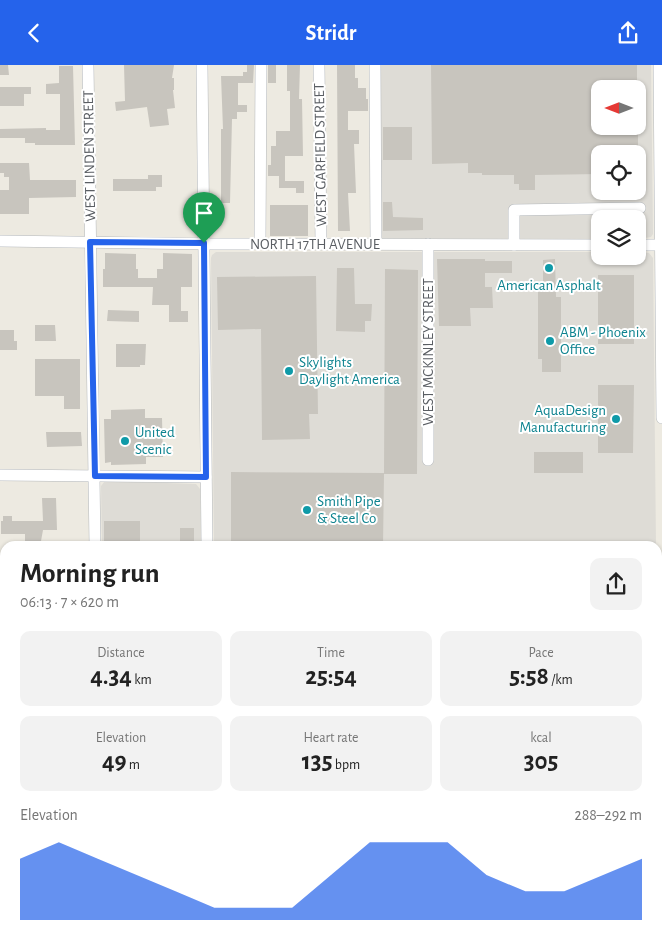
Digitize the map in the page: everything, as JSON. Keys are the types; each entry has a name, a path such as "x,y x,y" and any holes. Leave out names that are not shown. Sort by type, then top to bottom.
{"street":[{"name":"WEST LINDEN STREET","path":"88,65 95,541"},
{"path":"202,65 207,541"},
{"path":"260,244 261,65"},
{"name":"WEST GARFIELD STREET","path":"319,65 321,244"},
{"path":"375,65 376,244"},
{"path":"659,65 662,418"},
{"path":"514,245 514,210 640,209"},
{"name":"NORTH 17TH AVENUE","path":"0,241 591,245"},
{"name":"WEST MCKINLEY STREET","path":"428,244 428,460"},
{"path":"646,245 661,245"},
{"path":"0,475 206,477"}],"shaded area":[{"path":"378,65 651,65 653,234 651,237 646,238 646,210 591,210 591,239 380,238"},
{"path":"216,252 591,252 591,265 646,265 646,253 649,253 653,258 656,541 214,541 211,258"},
{"path":"105,481 196,484 200,489 201,541 102,541 101,486"}],"building":[{"path":"0,65 8,65 9,75 0,75"},
{"path":"124,65 174,65 172,78 174,78 175,108 167,109 169,125 150,127 147,107 116,111 115,102 125,101"},
{"path":"247,65 254,65 253,83 238,83 238,105 247,105 247,112 237,112 237,119 232,119 230,203 221,203 221,129 223,129 221,76 243,76 243,72 247,72"},
{"path":"268,65 276,65 276,83 268,83"},
{"path":"287,65 300,65 299,99 302,99 303,156 285,156 285,181 304,181 304,193 296,193 296,188 279,188 279,176 268,176 268,165 271,165 271,146 276,146 276,131 290,131 290,91 287,91"},
{"path":"337,65 355,65 355,78 358,78 358,88 366,88 366,99 368,99 368,111 348,111 348,130 359,130 359,144 354,144 356,193 348,193 350,231 338,231"},
{"path":"431,65 637,65 637,80 591,80 591,135 638,135 638,145 591,145 591,174 535,175 535,190 519,190 519,184 514,184 514,175 468,173 468,163 432,164"},
{"path":"59,66 73,66 75,145 35,145 35,143 25,143 25,138 0,138 0,129 46,128 46,130 60,130 60,94 46,94 46,84 59,83"},
{"path":"0,87 31,87 31,94 24,94 24,106 0,106"},
{"path":"383,127 412,127 412,160 383,160"},
{"path":"0,163 29,163 30,180 76,180 76,197 29,198 29,214 0,214 0,190 9,190 9,177 4,177 4,173 0,173"},
{"path":"148,175 162,175 162,187 156,187 156,191 113,191 113,179 148,179"},
{"path":"383,202 392,202 393,217 423,218 423,230 383,231"},
{"path":"270,205 308,205 308,236 270,236"},
{"path":"105,253 136,254 138,278 157,278 157,269 163,269 163,253 192,254 192,287 181,287 181,311 188,311 188,322 169,322 169,305 152,305 153,287 103,287"},
{"path":"437,259 512,261 512,273 485,273 485,287 492,287 493,308 470,308 471,326 439,326"},
{"name":"ABM - Phoenix Office","path":"555,259 556,297 561,297 561,372 542,372 542,359 538,359 538,283 543,284 543,260"},
{"path":"337,268 354,268 355,304 372,304 371,321 365,321 365,332 336,331"},
{"name":"Smith Pipe & Steel Co","path":"385,269 418,270 417,474 384,474 383,541 231,541 231,472 384,473"},
{"path":"598,275 634,275 634,344 598,344"},
{"path":"316,276 318,414 309,414 310,439 262,440 261,329 218,330 217,277"},
{"path":"108,310 139,311 139,322 107,321"},
{"path":"35,325 55,325 56,341 35,341"},
{"path":"0,330 14,330 14,341 17,341 17,350 0,350"},
{"path":"116,344 146,344 145,365 140,365 140,367 116,367"},
{"path":"35,359 80,359 80,409 64,409 64,396 35,396"},
{"name":"AquaDesign Manufacturing","path":"598,385 634,385 633,453 598,453"},
{"name":"United Scenic","path":"145,409 145,418 162,418 163,457 146,457 146,464 111,465 111,462 105,463 104,419 111,419 111,410"},
{"path":"46,432 81,432 82,446 47,447"},
{"path":"534,452 583,452 583,473 534,473"},
{"path":"42,498 56,498 57,530 43,530 41,541 25,541 25,534 1,534 3,516 12,516 12,521 43,521"},
{"path":"104,521 140,521 140,541 104,541"},
{"path":"180,528 194,528 194,541 180,541"}],"place":[{"name":"American Asphalt","path":"549,268"},
{"name":"ABM - Phoenix Office","path":"550,341"},
{"name":"Skylights Daylight America","path":"289,371"},
{"name":"AquaDesign Manufacturing","path":"616,419"},
{"name":"United Scenic","path":"125,441"},
{"name":"Smith Pipe & Steel Co","path":"307,510"}],"route":[{"path":"90,242 204,243 206,477 95,476 90,242"}]}
